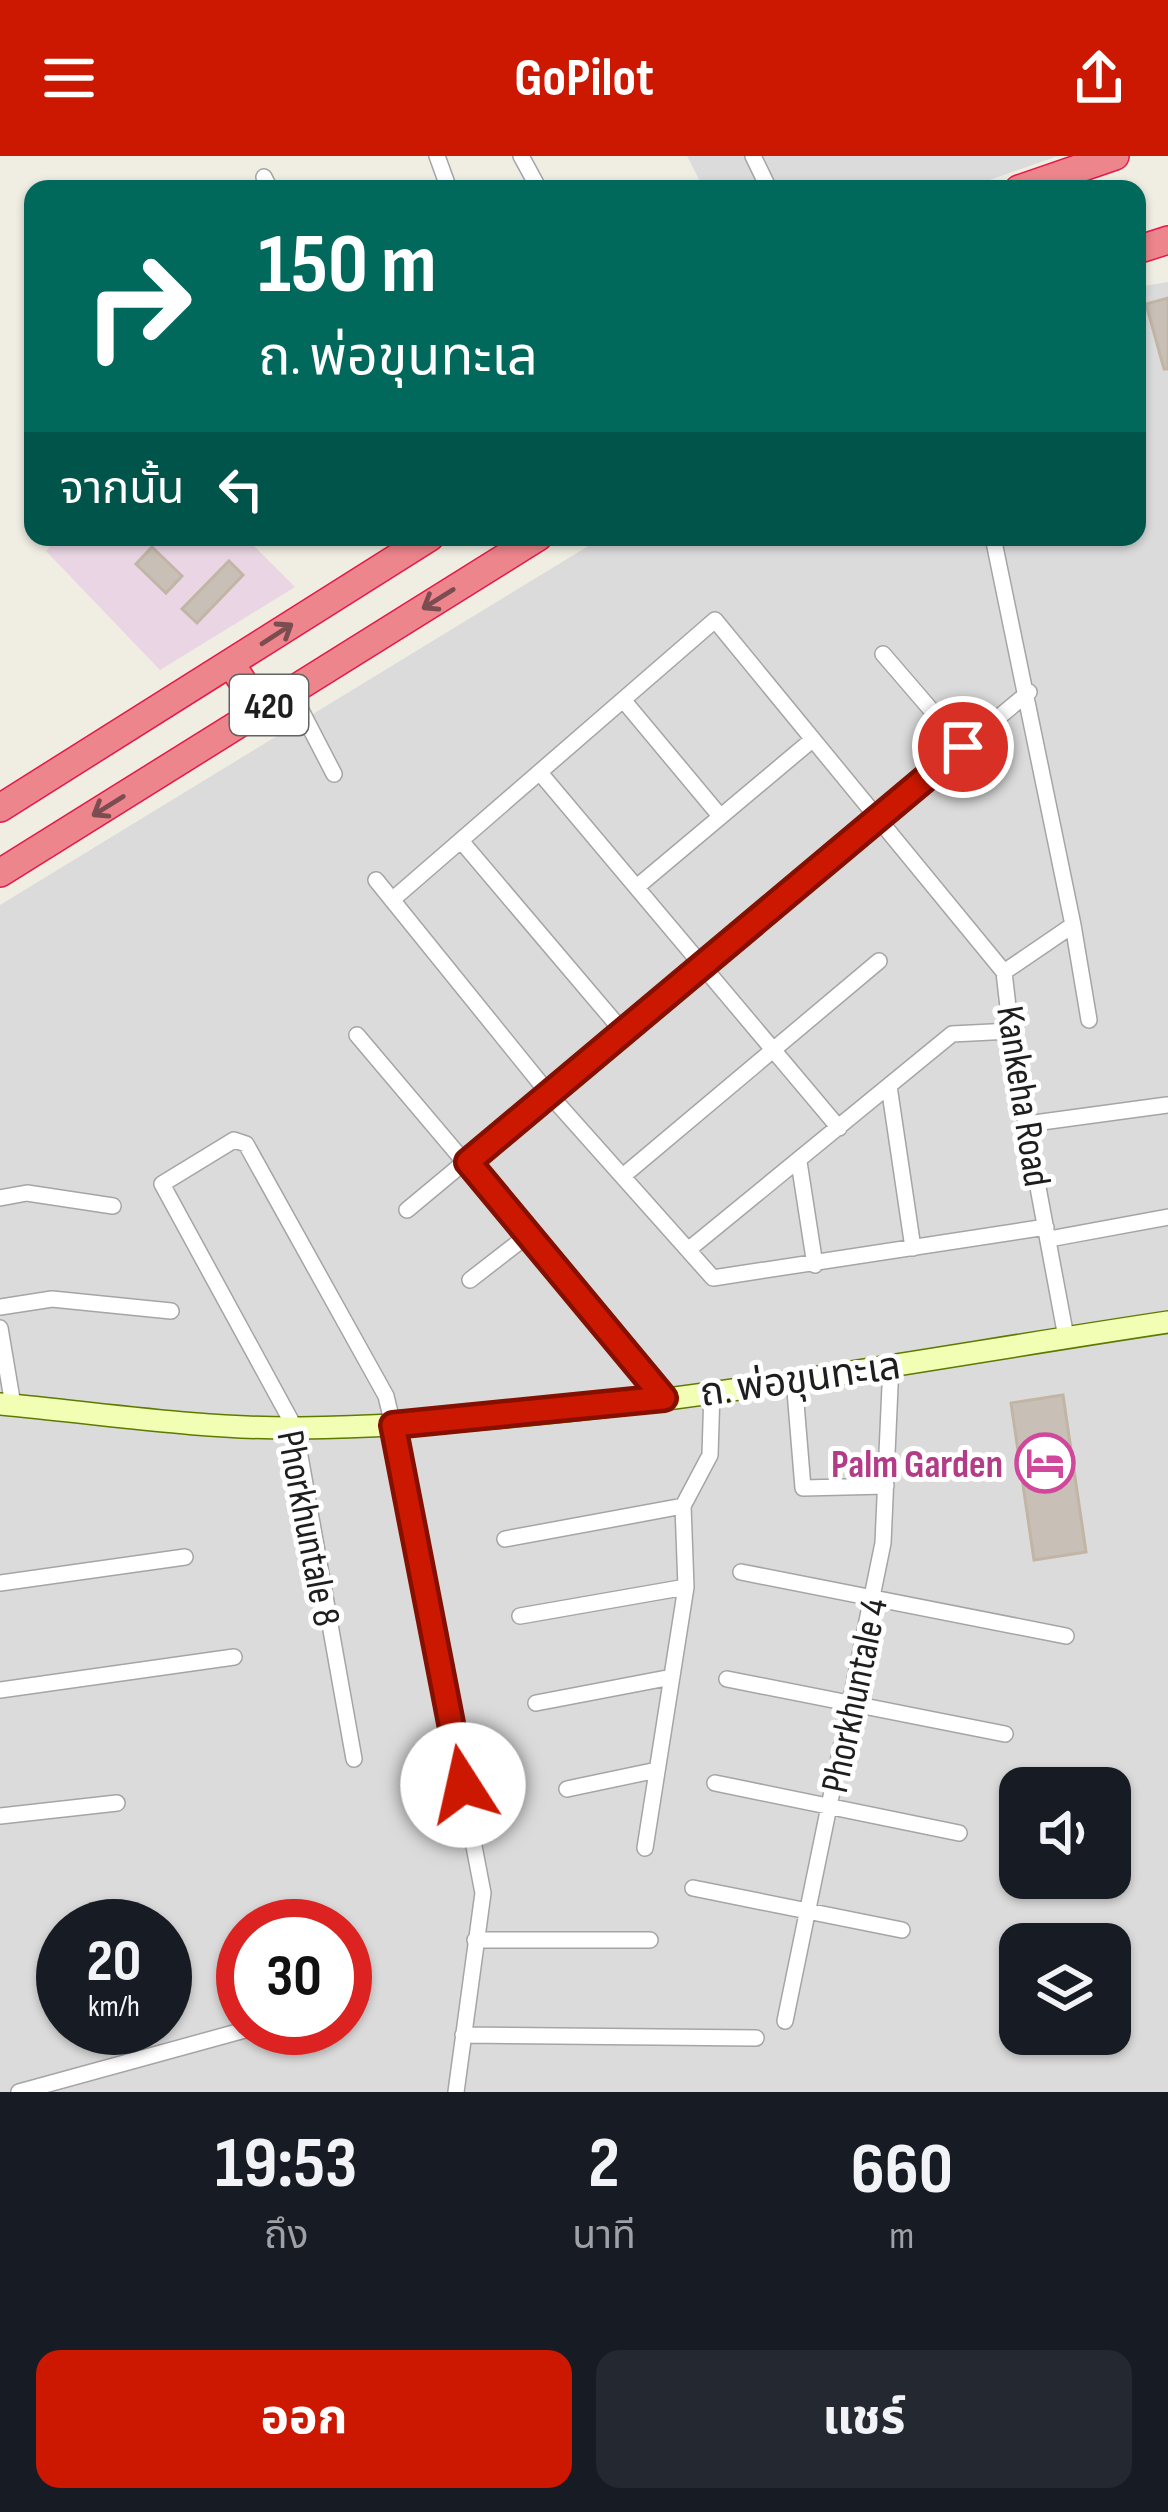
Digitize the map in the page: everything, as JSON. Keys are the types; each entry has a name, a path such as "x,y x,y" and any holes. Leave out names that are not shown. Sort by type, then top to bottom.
{"highway":[{"path":"1045,180 1115,156"},
{"name":"420","path":"0,808 414,546"},
{"name":"420","path":"0,873 524,546"},
{"path":"231,664 261,710"}],"street":[{"path":"995,546 1029,692 1089,1020"},
{"path":"392,900 716,620 1004,972"},
{"path":"883,654 963,747"},
{"path":"291,691 334,774"},
{"path":"407,1210 1029,692"},
{"path":"624,701 720,816"},
{"path":"638,886 812,740"},
{"path":"541,774 839,1128"},
{"path":"462,842 624,1033"},
{"path":"376,880 550,1094 713,1279 1168,1217"},
{"name":"Kankeha Road","path":"1066,1337 1004,972 1072,926"},
{"path":"623,1176 879,961"},
{"path":"688,1250 952,1034 1011,1030"},
{"path":"357,1035 664,1398"},
{"path":"889,1086 914,1248"},
{"path":"1027,1124 1167,1105"},
{"name":"Phorkhuntale 8","path":"354,1759 295,1428 161,1184 234,1140 246,1144 386,1396 393,1425"},
{"path":"799,1162 815,1265"},
{"path":"0,1198 27,1193 113,1205"},
{"path":"470,1280 528,1235"},
{"path":"0,1307 52,1299 171,1311"},
{"name":"ถ. พ่อขุนทะเล","path":"6,1405 295,1428 393,1425 664,1398 1168,1322"},
{"path":"0,1328 6,1405"},
{"name":"Phorkhuntale 4","path":"785,2021 874,1597 886,1486 891,1364"},
{"path":"794,1379 802,1488 886,1486"},
{"path":"646,1848 686,1587 682,1506 710,1455 712,1391"},
{"path":"393,1425 483,1893 456,2092"},
{"path":"505,1539 682,1506"},
{"path":"0,1583 184,1557"},
{"path":"741,1572 1066,1636"},
{"path":"520,1616 686,1587"},
{"path":"0,1690 234,1657"},
{"path":"536,1703 672,1677"},
{"path":"727,1679 1005,1734"},
{"path":"566,1789 657,1770"},
{"path":"716,1783 959,1833"},
{"path":"0,1816 117,1803"},
{"path":"693,1888 902,1930"},
{"path":"475,1940 650,1940"},
{"path":"463,2036 756,2038"},
{"path":"19,2092 216,2038"}],"shaded area":[{"path":"687,156 1058,156 990,180 699,180"},
{"path":"1168,282 1168,2092 0,2092 0,905 588,546 1146,546 1146,286"},
{"path":"50,546 254,546 295,587 160,670 46,551"}],"building":[{"path":"1168,298 1168,369 1164,369 1146,304"},
{"path":"152,547 182,576 166,593 136,564"},
{"path":"229,561 243,575 197,623 182,609"},
{"name":"Palm Garden","path":"1063,1395 1086,1552 1034,1560 1011,1403"}],"place":[{"name":"Palm Garden","path":"1045,1463"}],"route":[{"path":"463,1785 393,1425 664,1398 468,1162 963,747"}]}
